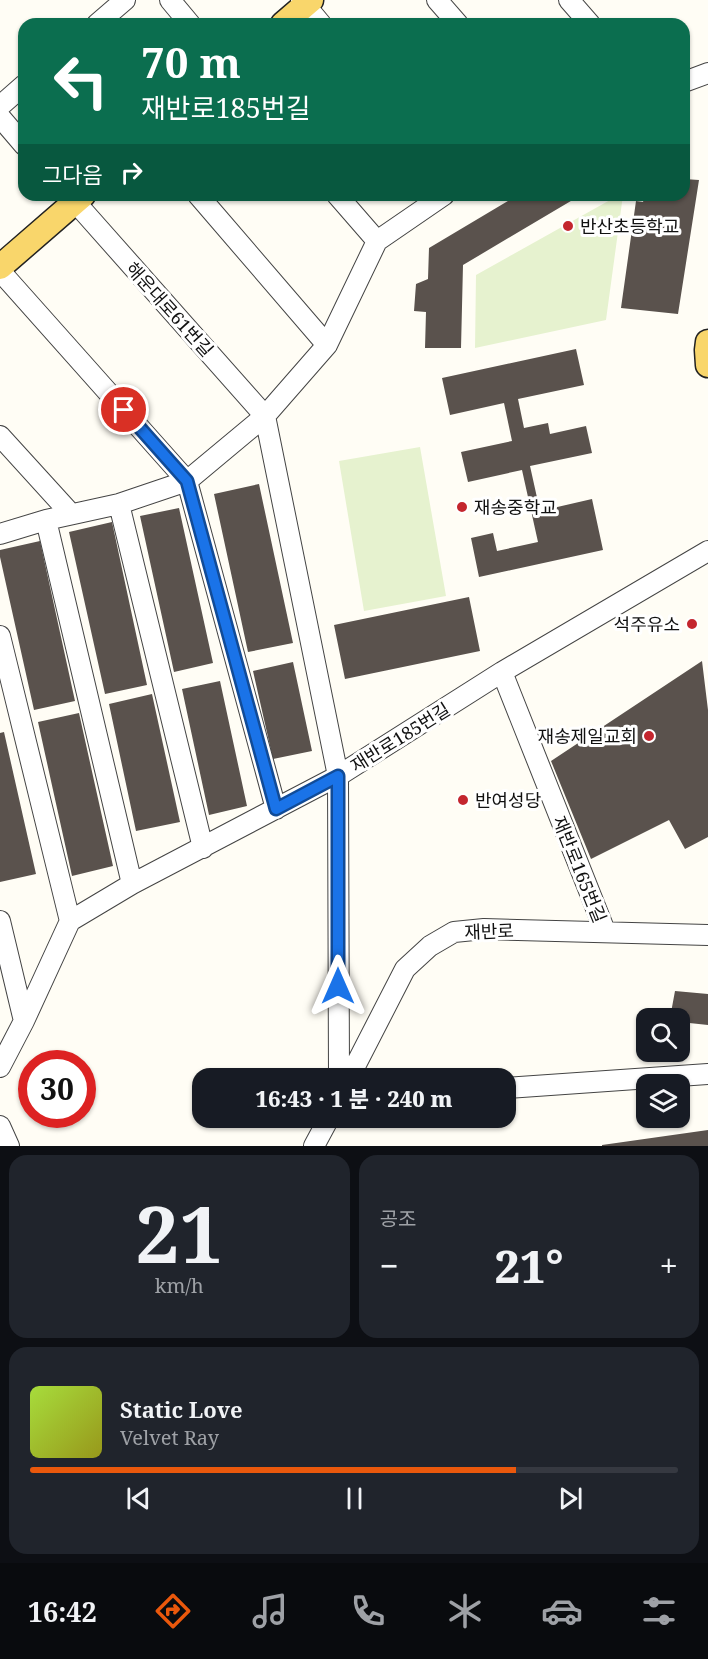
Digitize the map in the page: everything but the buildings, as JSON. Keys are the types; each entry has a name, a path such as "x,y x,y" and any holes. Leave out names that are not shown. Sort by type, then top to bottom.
{"main road":[{"path":"289,18 306,2"},
{"name":"해운대로61번길","path":"0,267 72,201"}],"street":[{"path":"104,18 125,0"},
{"path":"170,0 185,18"},
{"path":"437,0 453,18"},
{"path":"569,0 585,18"},
{"path":"306,2 317,18"},
{"path":"690,80 708,73"},
{"path":"0,106 18,90"},
{"path":"0,117 18,138"},
{"name":"해운대로61번길","path":"79,201 265,416"},
{"path":"203,201 327,345"},
{"path":"343,201 377,241"},
{"path":"0,534 46,520 119,504 187,481 265,416 327,345 377,241 435,201"},
{"path":"0,271 187,481 276,809"},
{"path":"265,416 338,776 339,1068"},
{"path":"0,436 71,514"},
{"path":"119,504 203,848"},
{"path":"46,520 132,884"},
{"name":"재반로185번길","path":"70,921 132,884 338,776 502,672 708,551"},
{"path":"0,636 70,921 0,1067"},
{"name":"재반로165번길","path":"502,672 605,931"},
{"path":"0,921 24,1021"},
{"name":"재반로","path":"354,1068 405,969 430,946 454,932 484,929 708,935"},
{"path":"516,1087 708,1074"},
{"path":"0,1126 9,1146"},
{"path":"314,1146 324,1128"}],"green space":[{"path":"608,201 622,201 606,320 475,348 476,275"},
{"path":"420,447 446,596 364,611 339,461"}],"place":[{"name":"반산초등학교","path":"568,226"},
{"name":"재송중학교","path":"462,507"},
{"name":"석주유소","path":"692,624"},
{"name":"재송제일교회","path":"649,736"},
{"name":"반여성당","path":"463,800"}],"route":[{"path":"124,410 187,481 276,809 338,776 338,986"}]}
